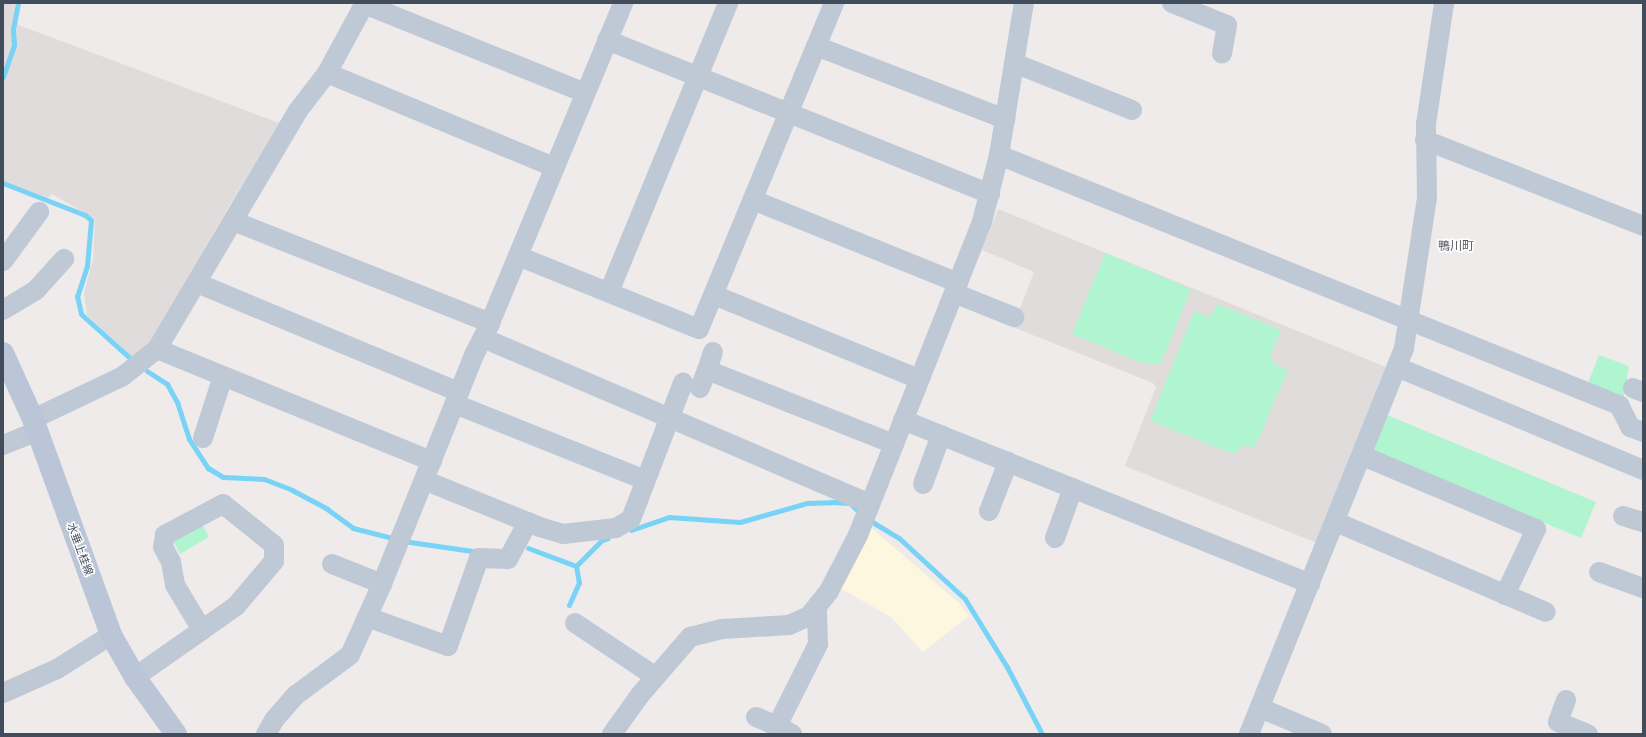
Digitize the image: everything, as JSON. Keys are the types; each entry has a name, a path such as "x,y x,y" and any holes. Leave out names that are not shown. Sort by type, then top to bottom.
{"main road":[{"name":"水垂上桂線","path":"3,353 35,425 112,635 135,677 176,734"}],"street":[{"path":"266,734 274,720 296,696 350,655 382,584 399,538 457,398 518,256 623,3"},
{"path":"608,292 728,3"},
{"path":"518,256 700,329 834,3"},
{"path":"612,734 656,677 690,637 699,633 722,629 789,626 809,616 817,608 839,572 866,512 920,379 956,288 990,194 999,155 1024,3"},
{"path":"1172,3 1227,25 1222,54"},
{"path":"1249,734 1363,456 1404,348 1427,198 1425,140 1444,3"},
{"path":"3,445 35,425 123,376 157,349 297,112 327,73 364,4 585,93"},
{"path":"607,40 990,194"},
{"path":"816,46 1005,119"},
{"path":"1014,63 1132,110"},
{"path":"327,73 554,167"},
{"path":"1425,140 1643,226"},
{"path":"999,155 1408,322 1619,405 1630,427 1643,432"},
{"path":"753,200 956,288 1014,317"},
{"path":"3,260 39,212"},
{"path":"233,221 486,331 661,413 670,419 866,512"},
{"path":"3,310 36,290 64,259"},
{"path":"197,283 645,480"},
{"path":"714,295 920,379"},
{"path":"157,349 432,461"},
{"path":"1397,367 1643,470"},
{"path":"424,480 528,522 564,534 616,528 631,519 670,419 701,373 894,444"},
{"path":"203,438 223,376"},
{"path":"903,420 1310,584"},
{"path":"923,484 941,435"},
{"path":"1363,456 1536,529 1506,595"},
{"path":"989,511 1008,462"},
{"path":"1055,538 1073,488"},
{"path":"135,677 202,630 236,606 274,561 274,545 223,504 166,535 163,547 171,562 175,584 202,630"},
{"path":"1623,516 1643,522"},
{"path":"367,617 448,646 479,558 508,559 528,522"},
{"path":"1336,522 1546,612"},
{"path":"332,564 382,584"},
{"path":"1599,572 1643,588"},
{"path":"756,717 784,730 818,644 817,608"},
{"path":"575,623 656,677"},
{"path":"3,693 56,669 112,635"},
{"path":"1566,700 1558,722 1588,734"},
{"path":"1260,708 1322,734"}],"shaded area":[{"path":"3,3 17,3 16,24 279,123 226,211 148,347 134,359 87,315 84,293 93,259 95,219 52,194 48,198 3,181"},
{"path":"998,209 1386,367 1317,543 1125,466 1156,387 1153,383 1013,327 1034,272 982,250"},
{"path":"868,525 959,603 969,616 923,652 891,617 836,586"}],"green space":[{"path":"1105,253 1191,289 1161,363 1142,363 1072,334"},
{"path":"1217,304 1281,330 1271,354 1274,364 1288,370 1255,447 1244,446 1233,454 1150,421 1194,311 1211,317"},
{"path":"1599,355 1629,366 1624,396 1588,383"},
{"path":"1387,415 1596,502 1581,538 1372,452"},
{"path":"200,520 209,537 180,554 174,542 177,533"}],"waterway":[{"path":"3,77 14,45 13,29 18,3"},
{"path":"3,183 85,215 91,220 87,266 77,296 81,314 132,360"},
{"path":"147,371 167,384 177,402 189,439 208,468 223,477 264,479 292,490 327,509 353,528 396,539"},
{"path":"631,530 669,517 740,522 807,503 850,503 861,514"},
{"path":"869,520 899,538 965,599 1007,667 1042,734"},
{"path":"528,548 576,566 602,540 608,538"},
{"path":"403,541 479,552"},
{"path":"569,605 579,583 576,566"}],"district":[{"name":"鴨川町","path":"1456,246"}]}
